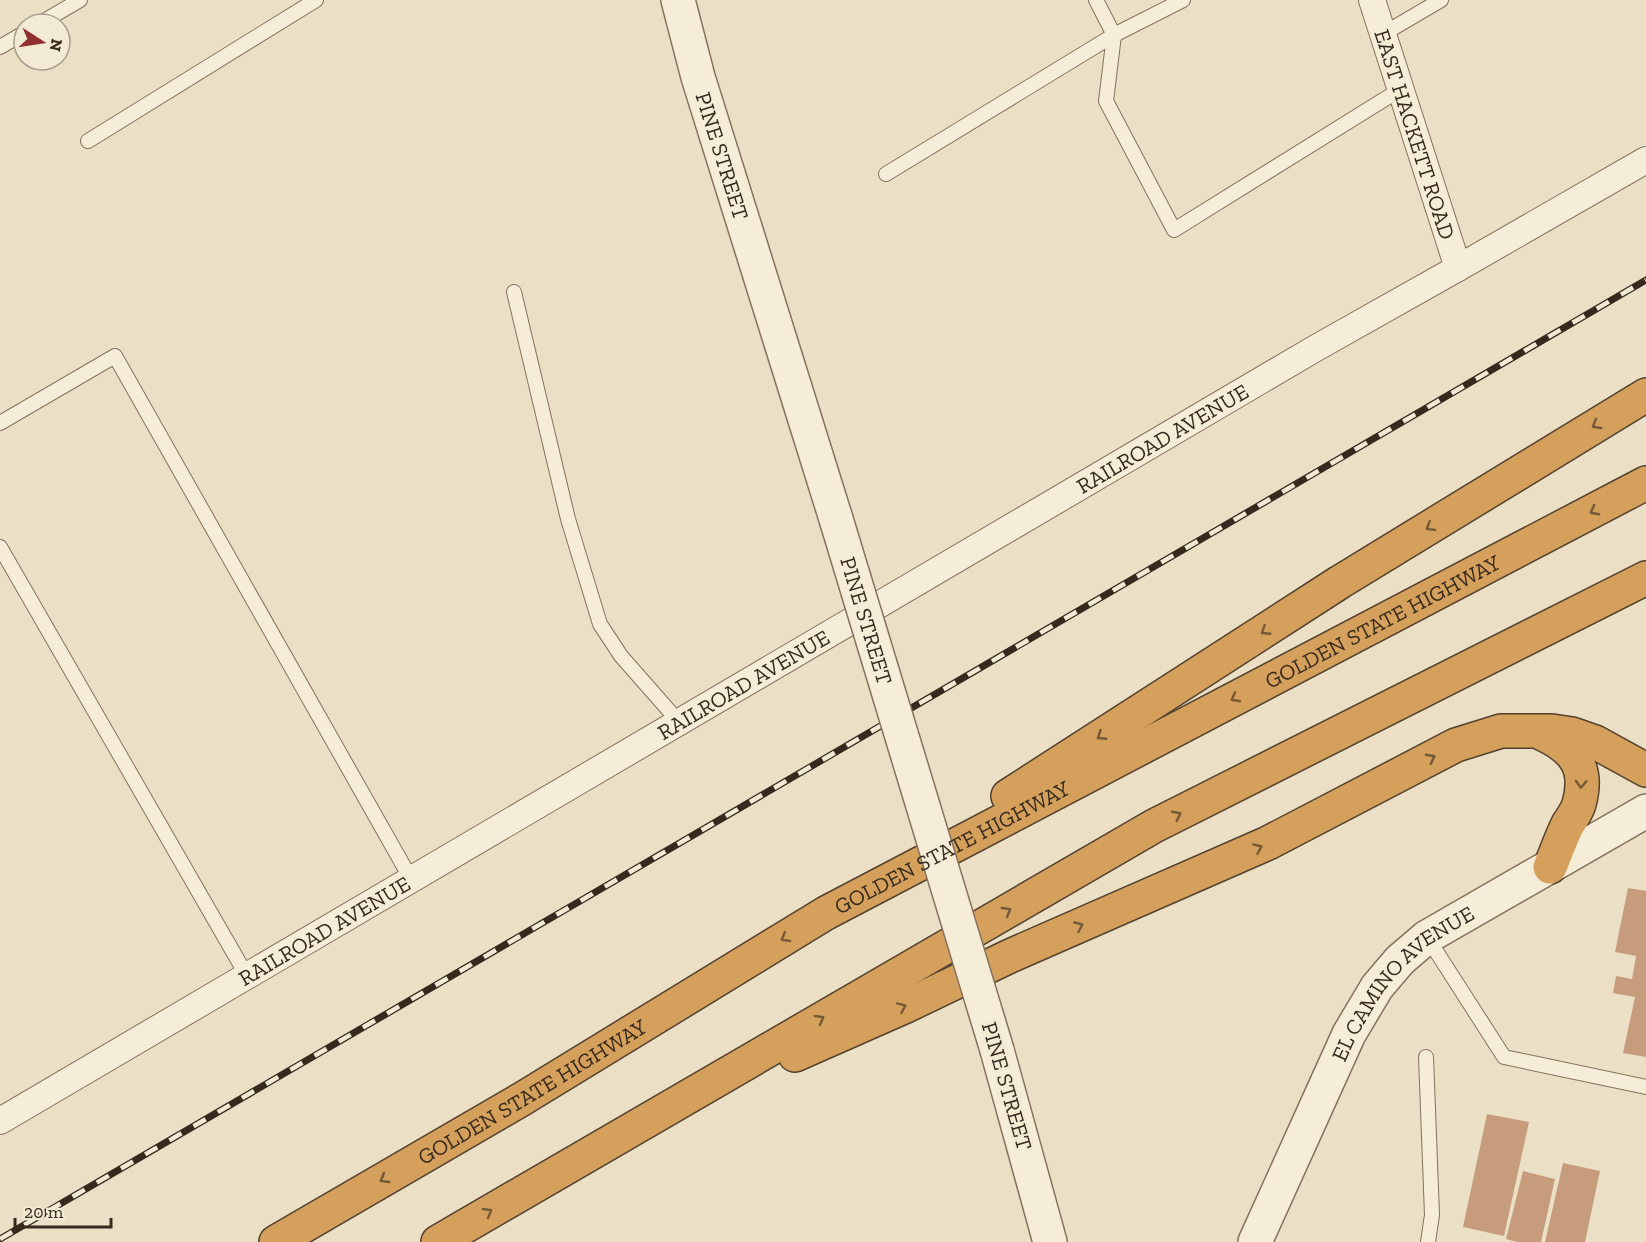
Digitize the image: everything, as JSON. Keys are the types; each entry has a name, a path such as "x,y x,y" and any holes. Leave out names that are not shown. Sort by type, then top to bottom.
{"highway":[{"path":"826,913 1340,582 1646,395"},
{"name":"GOLDEN STATE HIGHWAY","path":"276,1242 522,1099 826,913 1646,483"},
{"path":"438,1242 1154,826 1646,578"},
{"path":"637,1125 1010,956 1268,843 1456,745 1501,731 1534,730 1572,734 1595,742 1646,770"},
{"path":"1534,730 1560,742 1575,756 1583,780 1579,806 1567,826 1550,867"}],"street":[{"name":"PINE STREET","path":"678,0 698,77 998,1050 1050,1242"},
{"name":"EAST HACKETT ROAD","path":"1372,0 1458,268"},
{"name":"RAILROAD AVENUE","path":"0,1121 1316,348 1646,160"},
{"name":"EL CAMINO AVENUE","path":"1258,1241 1349,1034 1377,987 1400,960 1427,937 1646,811"}],"lane":[{"path":"60,12 80,0"},
{"path":"88,141 316,0"},
{"path":"1096,0 1114,35 1106,101 1174,230 1401,89"},
{"path":"886,174 1114,35 1183,0"},
{"path":"1383,34 1441,0"},
{"path":"514,292 568,519 600,624 621,656 679,722"},
{"path":"0,423 115,356 411,879"},
{"path":"0,546 247,976"},
{"path":"1427,937 1504,1057 1646,1087"},
{"path":"1426,1058 1432,1215 1428,1242"}],"building":[{"path":"1628,888 1646,891 1646,1057 1623,1053 1635,997 1613,993 1616,976 1632,979 1636,956 1615,952"},
{"path":"1487,1114 1529,1122 1504,1236 1463,1227"},
{"path":"1563,1163 1600,1171 1585,1242 1545,1242"},
{"path":"1523,1171 1555,1179 1541,1242 1517,1242 1506,1239"}],"railway":[{"path":"0,1239 1646,280"}]}
